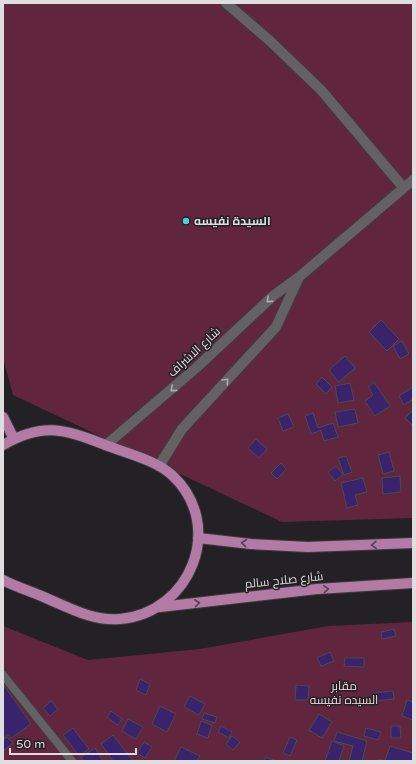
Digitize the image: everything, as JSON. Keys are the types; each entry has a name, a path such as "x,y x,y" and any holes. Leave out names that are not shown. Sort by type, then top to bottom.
{"main road":[{"path":"3,417 14,439"},
{"path":"3,445 14,439 41,430 56,430 70,432 159,466 180,484 189,497 194,510 198,538 196,552 186,578 178,590 158,608 132,617 105,619 92,616 3,580"},
{"path":"198,538 308,547 413,543"},
{"name":"شارع صلاح سالم","path":"158,608 317,590 413,583"}],"street":[{"path":"226,3 269,40 321,90 403,187"},
{"name":"شارع الاشراف","path":"106,445 196,368 261,307 300,277 403,187 413,180"},
{"name":"شارع الاشراف","path":"159,466 182,429 276,327 300,277"}],"lane":[{"path":"3,675 72,761"}],"green space":[{"path":"3,3 413,3 413,518 282,522 13,395 3,358"},
{"name":"مقابر السيده نفيسه","path":"413,622 413,761 3,761 3,626 88,660 200,649 328,626"}],"building":[{"path":"381,320 399,339 387,351 369,332"},
{"path":"402,341 409,354 400,359 393,346"},
{"path":"345,356 355,368 339,382 329,370"},
{"path":"322,377 332,387 326,394 316,384"},
{"path":"374,382 390,406 375,416 365,401 373,395 368,387"},
{"path":"350,383 354,400 338,403 335,386"},
{"path":"413,387 413,399 404,405 399,396"},
{"path":"355,409 358,423 338,427 335,412"},
{"path":"413,410 413,426 405,418"},
{"path":"313,413 318,428 333,423 338,437 324,441 321,430 311,434 305,416"},
{"path":"288,414 294,427 283,431 278,418"},
{"path":"256,439 267,449 259,458 248,448"},
{"path":"389,452 394,471 383,474 378,455"},
{"path":"346,456 352,472 344,475 338,458"},
{"path":"281,463 286,469 277,479 271,473"},
{"path":"336,466 343,475 335,481 328,472"},
{"path":"400,476 401,492 383,494 382,478"},
{"path":"363,478 367,492 355,495 358,505 347,508 341,483"},
{"path":"394,629 396,636 382,639 381,632"},
{"path":"330,652 334,661 321,666 317,658"},
{"path":"345,658 364,658 364,667 344,666"},
{"path":"140,679 150,684 146,695 136,690"},
{"path":"3,684 31,724 11,738 8,734 3,738"},
{"path":"296,685 309,686 308,700 295,700"},
{"path":"393,691 394,699 373,701 372,693"},
{"path":"190,696 205,704 199,715 184,707"},
{"path":"407,700 413,702 413,720 402,716"},
{"path":"51,701 58,709 50,716 43,708"},
{"path":"160,706 176,714 167,732 152,724"},
{"path":"111,711 122,719 117,725 107,717"},
{"path":"204,713 217,717 215,723 202,719"},
{"path":"319,714 332,722 322,738 309,730"},
{"path":"128,719 143,727 136,739 122,731"},
{"path":"201,721 212,725 208,738 197,734"},
{"path":"221,726 232,732 229,738 218,732"},
{"path":"391,726 400,726 401,738 391,738"},
{"path":"73,728 89,749 79,756 63,735"},
{"path":"366,728 381,732 378,740 364,736"},
{"path":"337,732 367,741 362,761 349,761 353,746 334,741"},
{"path":"113,735 133,761 113,761 101,744"},
{"path":"232,736 240,742 233,750 226,744"},
{"path":"7,737 13,743 3,751 3,740"},
{"path":"290,737 297,740 290,756 283,753"},
{"path":"332,741 344,746 339,761 325,761"},
{"path":"144,742 152,747 145,758 137,753"},
{"path":"390,746 413,753 413,761 385,761"},
{"path":"181,747 200,756 197,761 174,761"},
{"path":"95,748 103,761 83,761 81,757"},
{"path":"266,757 276,761 264,761"}],"place":[{"name":"السيدة نفيسه","path":"186,221"}]}
